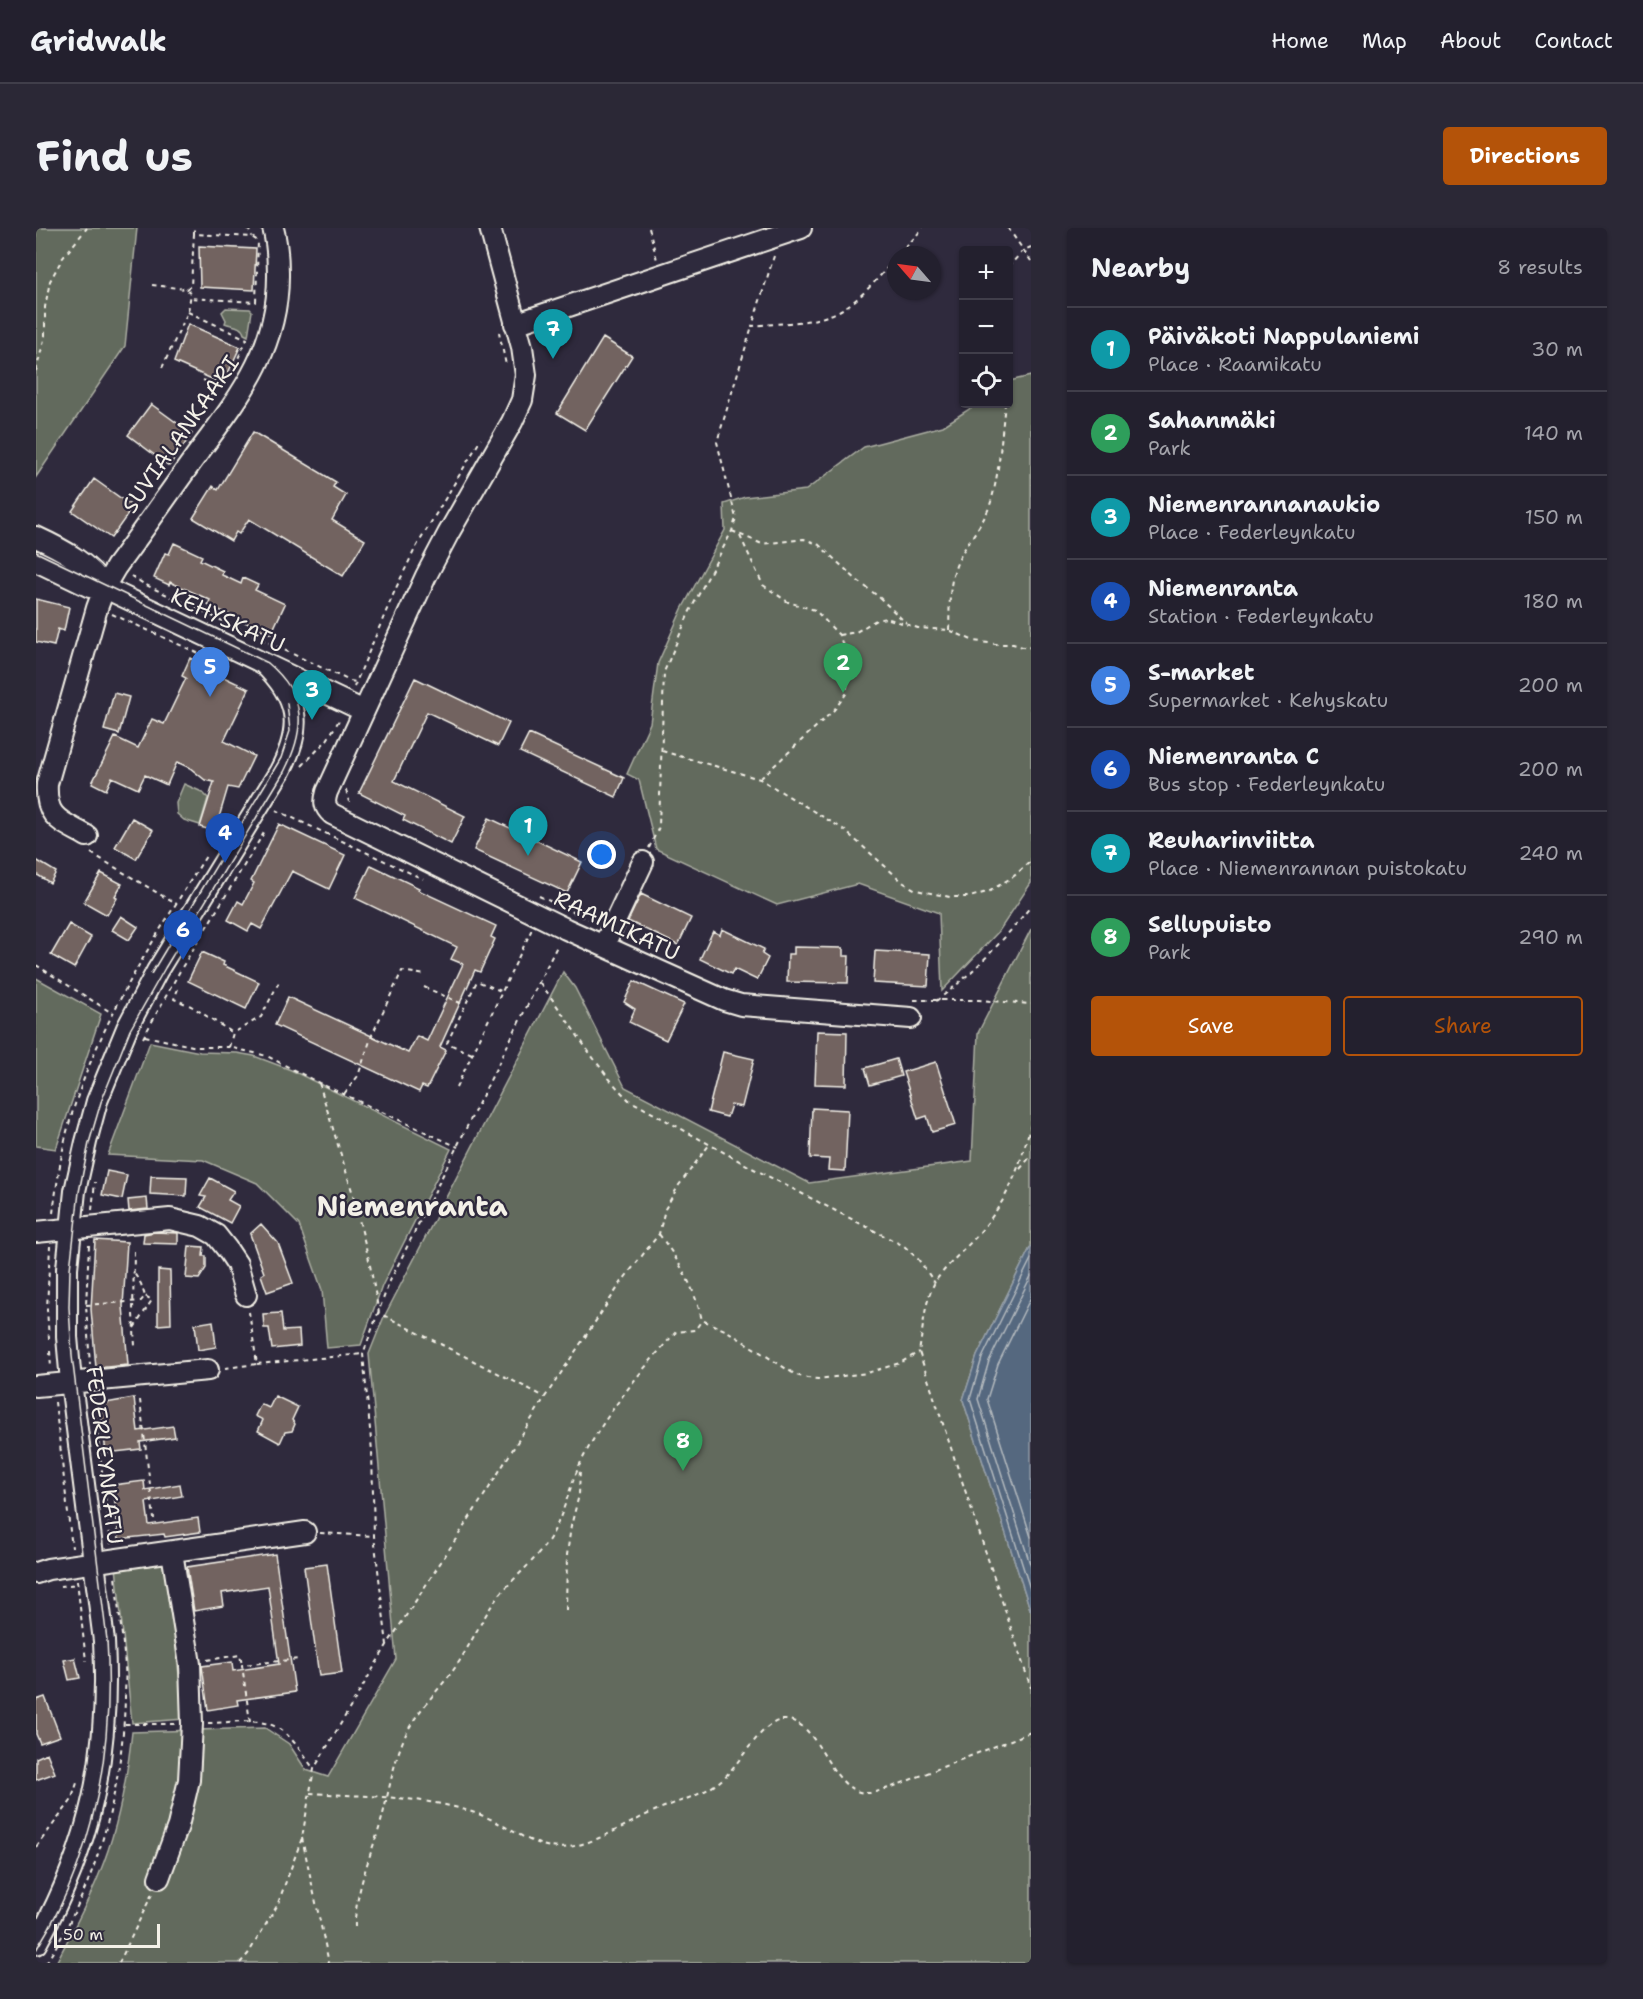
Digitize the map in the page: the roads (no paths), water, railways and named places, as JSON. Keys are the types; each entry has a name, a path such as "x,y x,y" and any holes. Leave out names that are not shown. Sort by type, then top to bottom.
{"street":[{"name":"SUVIALANKAARI","path":"89,844 58,820 50,810 46,792 97,608 116,567 234,404 255,370 274,319 278,286 278,245 273,228"},
{"path":"352,715 364,686 512,422 522,400 526,375 522,347 507,326 490,228"},
{"path":"507,326 801,228"},
{"name":"KEHYSKATU","path":"36,537 78,560 96,574 105,588"},
{"name":"KEHYSKATU","path":"36,561 90,586 105,588 263,663 352,715"},
{"name":"FEDERLEYNKATU","path":"36,1944 60,1897 81,1844 93,1805 101,1762 106,1680 104,1641 94,1563 53,1384 66,1307 52,1231 86,1142 97,1101 119,1046 158,971 270,787 290,750 294,732 293,707 280,679 263,663"},
{"name":"RAAMIKATU","path":"352,715 327,792 325,806 332,814 608,938 724,1000 741,1005 912,1009"},
{"path":"608,938 643,862"},
{"path":"52,1231 170,1219 200,1226 216,1235 227,1248 237,1264 246,1295"},
{"path":"53,1384 208,1370"},
{"path":"36,1573 48,1569 305,1532"},
{"path":"159,1878 178,1826 189,1780 192,1724 188,1652 172,1552"}],"water":[{"path":"1031,1246 1031,1612 963,1400 977,1356"}],"tram line":[{"path":"36,552 268,663 281,675 290,688 299,714 296,741 284,772 130,1030 101,1102 89,1143 79,1192 70,1269 69,1307 72,1356 107,1640 107,1722 103,1762 86,1840 73,1877 36,1950"},
{"path":"151,974 281,758 290,731 287,703"}],"place":[{"name":"Reuharinviitta","path":"553,359"},
{"name":"Sahanmäki","path":"843,693"},
{"name":"S-market","path":"210,697"},
{"name":"Niemenrannanaukio","path":"312,720"},
{"name":"Päiväkoti Nappulaniemi","path":"528,856"},
{"name":"Niemenranta","path":"225,863"},
{"name":"Niemenranta C","path":"183,960"},
{"name":"Sellupuisto","path":"683,1471"}],"district":[{"name":"Niemenranta","path":"412,1206"}]}
